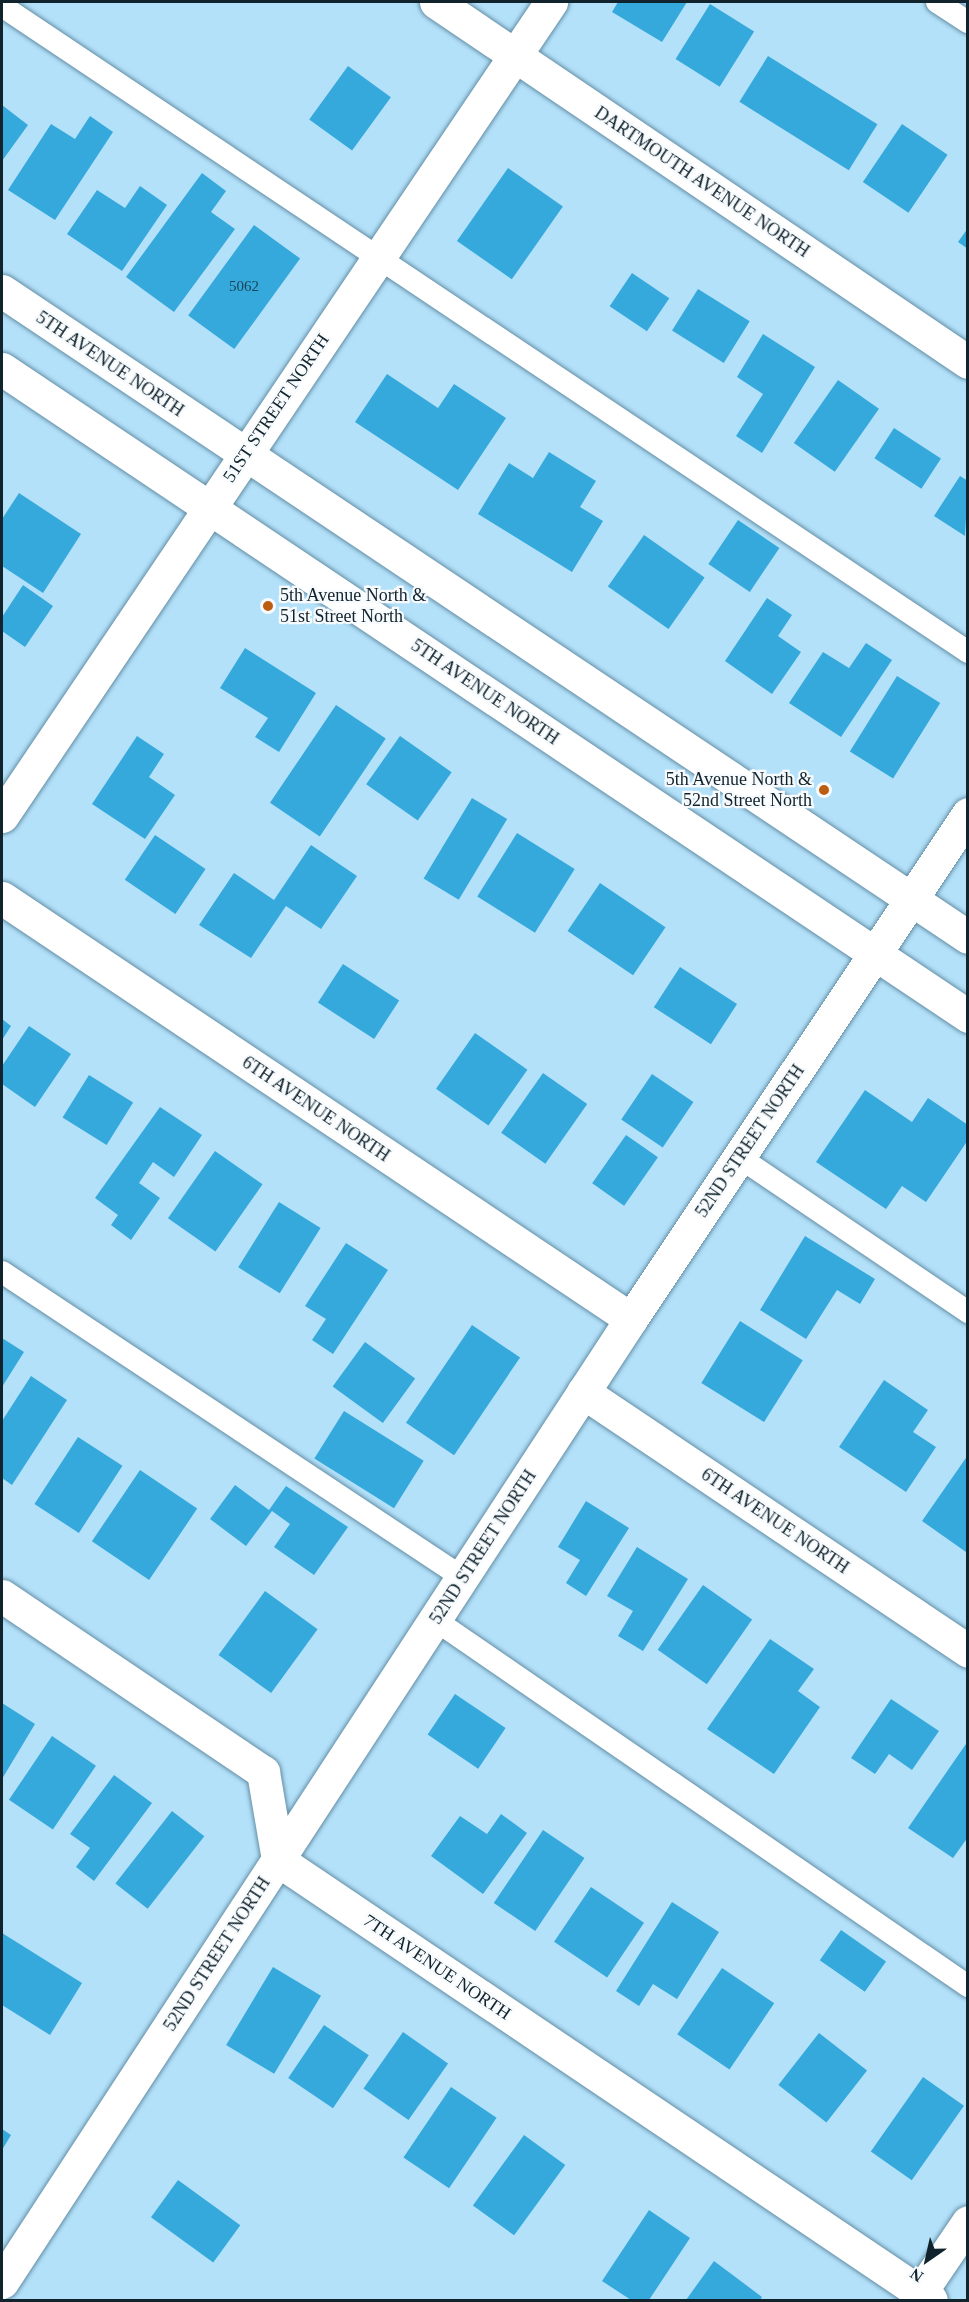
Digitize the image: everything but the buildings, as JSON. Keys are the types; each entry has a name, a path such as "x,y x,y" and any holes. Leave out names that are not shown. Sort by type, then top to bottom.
{"street":[{"name":"DARTMOUTH AVENUE NORTH","path":"436,2 968,362"},
{"name":"51ST STREET NORTH","path":"2,816 550,2"},
{"name":"5TH AVENUE NORTH","path":"2,291 968,936"},
{"name":"5TH AVENUE NORTH","path":"2,369 968,1016"},
{"name":"52ND STREET NORTH","path":"2,2282 631,1319 968,814"},
{"name":"6TH AVENUE NORTH","path":"2,898 631,1319"},
{"name":"6TH AVENUE NORTH","path":"584,1392 968,1651"},
{"path":"2,1596 263,1772 278,1860"},
{"name":"7TH AVENUE NORTH","path":"278,1860 922,2298"},
{"path":"922,2298 968,2222"}],"lane":[{"path":"937,2 968,22"},
{"path":"2,6 968,652"},
{"path":"739,1157 968,1312"},
{"path":"2,1272 462,1577"},
{"path":"435,1620 968,1986"}],"place":[{"name":"5th Avenue North & 51st Street North","path":"268,606"},
{"name":"5th Avenue North & 52nd Street North","path":"824,790"}]}
